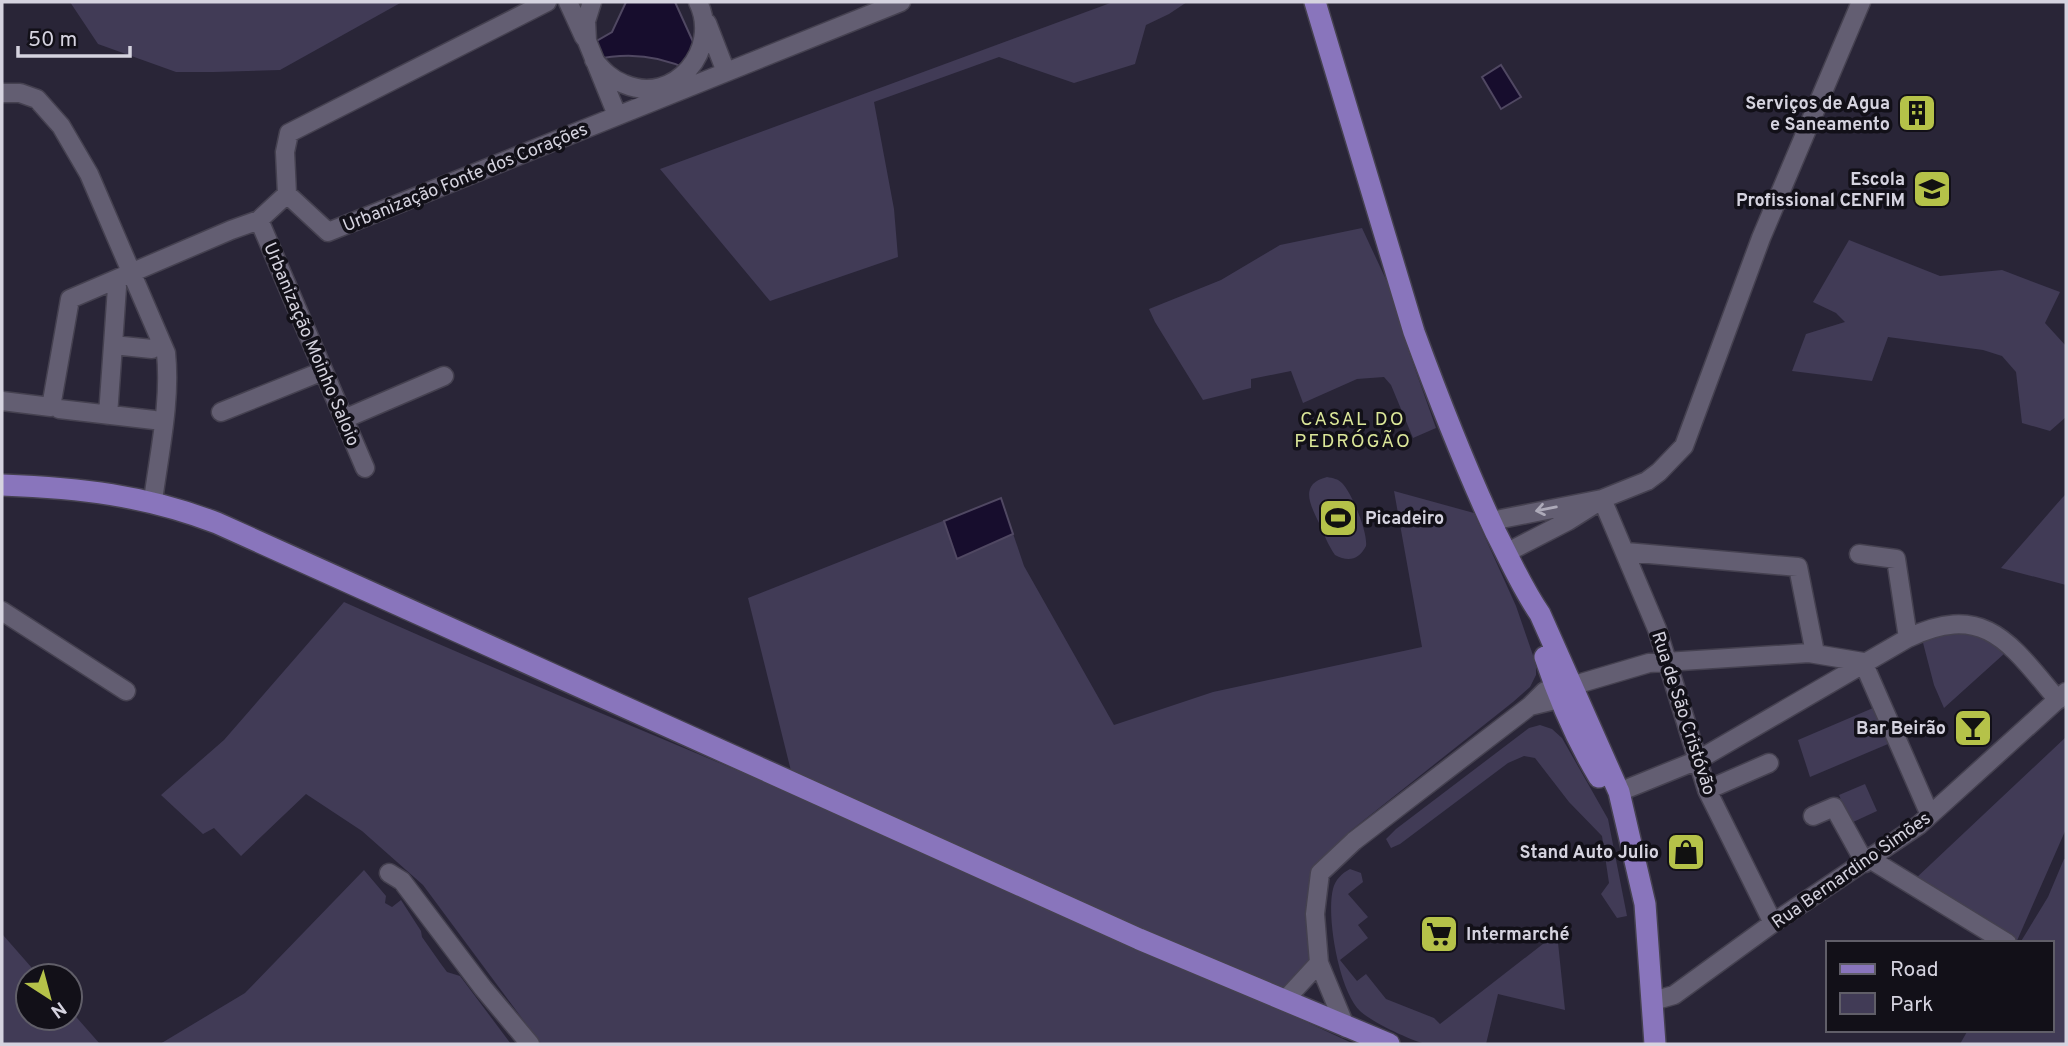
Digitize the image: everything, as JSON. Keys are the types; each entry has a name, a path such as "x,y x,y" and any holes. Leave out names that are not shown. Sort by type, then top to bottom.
{"main road":[{"path":"1315,2 1414,332 1450,429 1526,594 1531,617 1564,689 1588,759 1609,794 1620,799 1645,904 1655,1043"},
{"path":"2,485 80,490 153,501 250,536 1139,939 1389,1044"}],"street":[{"path":"288,194 285,152 289,133 547,2"},
{"path":"568,2 617,115"},
{"path":"586,41 586,21 592,2"},
{"name":"Urbanização Fonte dos Corações","path":"288,194 328,232 617,115 669,89 726,72 901,2"},
{"path":"1491,521 1602,499 1647,481 1684,446 1761,238 1861,2"},
{"path":"594,60 608,76 626,86 669,89 699,55 705,29 700,7"},
{"path":"700,7 726,72"},
{"path":"2,93 20,93 37,99 61,126 89,174 166,354 164,414 153,501"},
{"name":"Urbanização Moinho Saloio","path":"2,401 51,407 70,299 259,220 288,194"},
{"name":"Urbanização Moinho Saloio","path":"259,220 365,468"},
{"path":"108,415 117,287"},
{"path":"113,345 152,348"},
{"path":"221,412 323,371"},
{"path":"344,419 444,376"},
{"path":"58,410 154,420"},
{"path":"1506,553 1568,521 1602,499"},
{"name":"Rua de São Cristóvão","path":"1602,499 1626,552 1669,663 1707,790 1773,923"},
{"path":"1626,552 1798,567 1815,653"},
{"path":"1859,554 1896,559 1908,638"},
{"path":"2,611 126,691"},
{"path":"1620,799 1698,760 1908,638 1924,630 1958,622 1986,629 2012,646 2062,696"},
{"path":"1346,1028 1319,963 1314,914 1320,873 1354,841 1530,706 1551,701 1564,689 1648,663 1815,653 1863,662"},
{"path":"1863,662 1930,815"},
{"name":"Rua Bernardino Simões","path":"1653,1001 1674,995 1930,815 2062,696"},
{"path":"1707,790 1769,763"},
{"path":"1813,816 1834,807 1868,861 2003,941"},
{"path":"388,873 402,881 483,988 530,1044"},
{"path":"1284,1001 1319,963"}],"green space":[{"path":"70,2 402,2 280,70 176,72 98,44"},
{"path":"1113,2 1187,2 1146,25 1135,64 1074,83 999,57 874,102 894,209 898,257 770,301 660,169"},
{"path":"1362,228 1389,286 1436,428 1413,438 1391,385 1384,377 1357,379 1303,403 1291,371 1251,379 1251,388 1203,400 1149,309 1221,280 1280,245"},
{"path":"1849,240 1940,276 2002,270 2060,292 2045,323 2066,346 2066,417 2050,431 2022,423 2016,372 2002,356 1983,350 1888,337 1872,381 1792,371 1806,334 1845,322 1836,313 1813,302"},
{"name":"Picadeiro","path":"1327,477 1339,481 1346,488 1362,523 1366,546 1353,558 1344,559 1335,555 1310,502 1309,495 1313,484"},
{"path":"1394,491 1474,513 1516,606 1536,664 1536,675 1530,687 1513,702 1349,832 1320,873 1319,963 1285,995 792,775 748,598 1001,498 1024,566 1114,725 1213,692 1422,647"},
{"path":"2065,495 2066,585 2001,568 2062,498"},
{"path":"344,602 960,866 1354,1044 541,1044 423,885 362,831 306,794 241,856 214,828 203,834 161,795 224,740"},
{"path":"1963,632 1994,643 2005,653 1944,708 1934,685 1922,639"},
{"path":"1873,708 1888,744 1810,777 1798,740"},
{"path":"1540,725 1552,729 1562,738 1608,819 1627,916 1617,918 1601,894 1609,883 1602,836 1569,802 1535,758 1524,756 1508,763 1400,844 1391,848 1386,839 1529,728"},
{"path":"2066,737 2066,829 2017,941 2011,941 1914,880"},
{"path":"1865,784 1877,811 1851,823 1839,795"},
{"path":"2066,859 2066,1044 1960,1044 1967,1032 2054,1032 2054,941 2021,941 2048,897"},
{"path":"1350,869 1361,873 1363,882 1348,894 1368,917 1358,925 1368,938 1340,960 1357,981 1366,974 1386,999 1434,1018 1440,1024 1557,933 1565,1010 1498,994 1486,1044 1449,1045 1421,1042 1365,1015 1353,1001 1340,971 1331,917 1335,883"},
{"path":"364,870 386,896 385,903 392,907 401,900 422,937 447,972 460,976 511,1044 160,1044 245,993"},
{"path":"3,935 27,962 14,962 14,1032 84,1032 84,1026 100,1044 2,1044"}],"shaded area":[{"path":"626,2 675,2 699,55 689,70 643,56 594,60 588,46 612,32"},
{"path":"1501,65 1521,97 1501,109 1482,77"},
{"path":"1001,498 1013,534 957,559 944,521"}],"place":[{"name":"Serviços de Agua e Saneamento","path":"1917,113"},
{"name":"Escola Profissional CENFIM","path":"1932,189"},
{"name":"Picadeiro","path":"1338,518"},
{"name":"Bar Beirão","path":"1973,728"},
{"name":"Stand Auto Julio","path":"1686,852"},
{"name":"Intermarché","path":"1439,934"}],"district":[{"name":"CASAL DO PEDRÓGÃO","path":"1353,429"}]}
